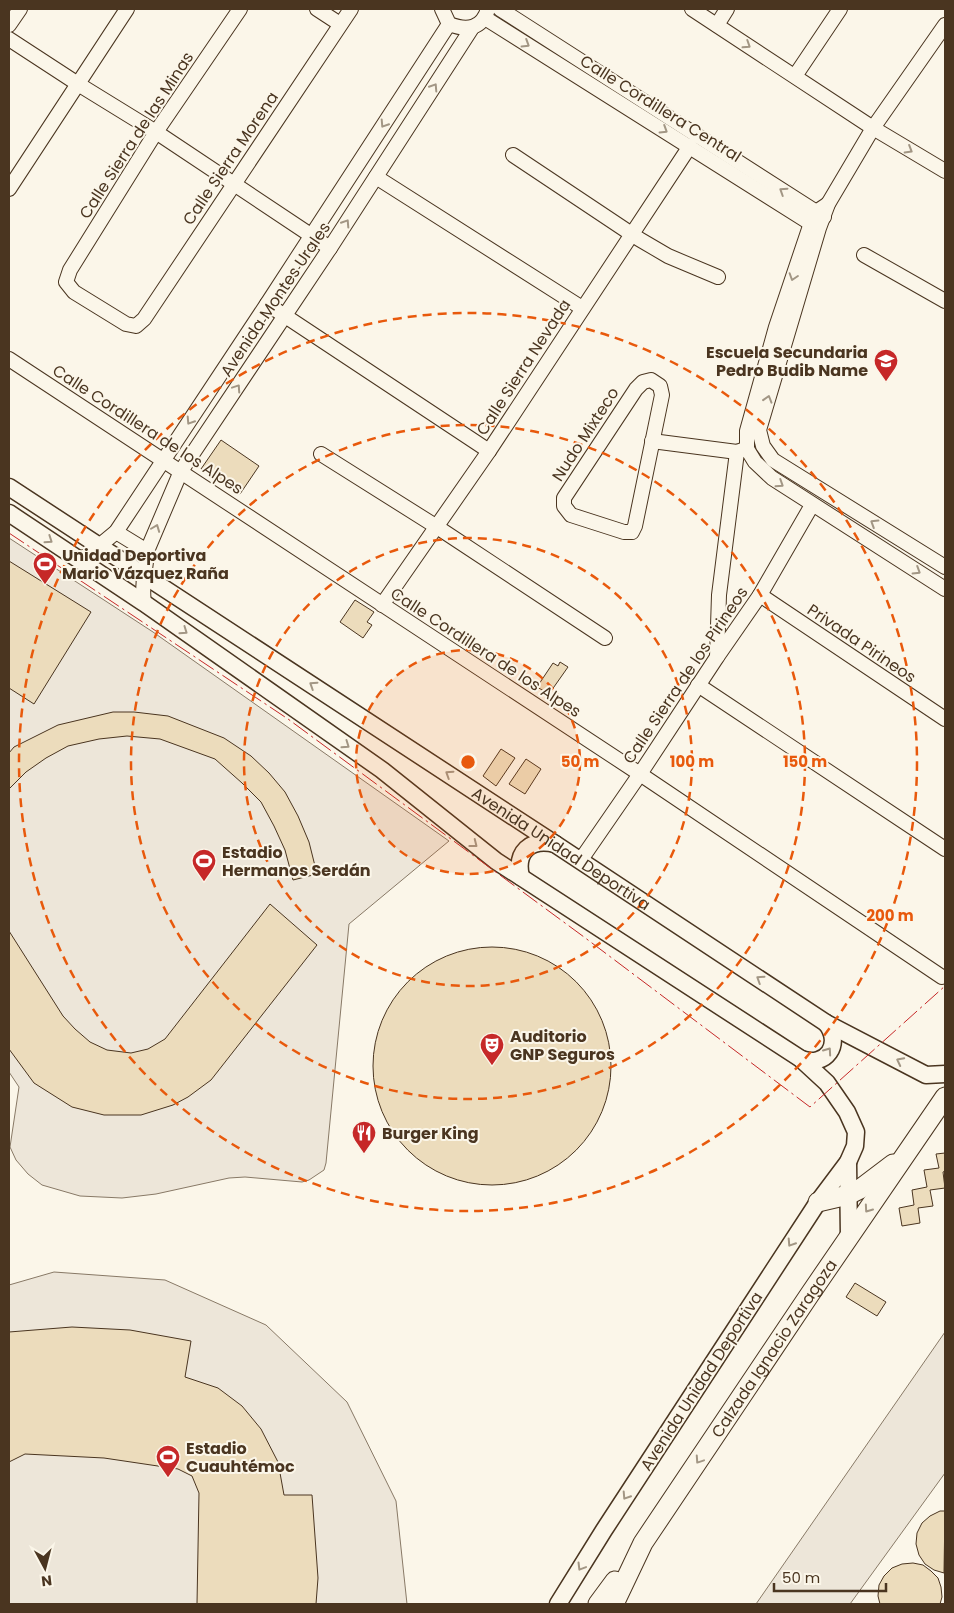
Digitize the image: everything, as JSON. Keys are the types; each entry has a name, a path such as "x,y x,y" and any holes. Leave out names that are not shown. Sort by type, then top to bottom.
{"main road":[{"name":"Calzada Ignacio Zaragoza","path":"614,1604 642,1543 945,1097"},
{"path":"818,1202 860,1189 911,1148"},
{"path":"598,1604 642,1543"}],"street":[{"path":"9,25 20,9"},
{"path":"9,189 128,9"},
{"name":"Calle Sierra de las Minas","path":"136,326 126,324 74,292 66,282 70,270 156,132 240,9"},
{"path":"317,9 340,24"},
{"name":"Calle Sierra Morena","path":"136,326 144,319 340,24 352,9"},
{"path":"442,9 449,24 460,28 472,28"},
{"name":"Calle Cordillera Central","path":"500,9 820,217"},
{"path":"692,9 873,128 945,172"},
{"path":"717,24 727,9"},
{"path":"794,76 840,9"},
{"name":"Avenida Montes Urales","path":"144,603 142,585 147,551 180,471 330,248 472,28 479,24 487,13"},
{"name":"Calle Cordillera Central","path":"487,13 690,146 820,217"},
{"name":"Avenida Montes Urales","path":"78,559 87,556 116,532 449,24"},
{"path":"717,656 719,595 742,450 776,327 820,217 873,128 945,25"},
{"path":"9,38 78,84 156,132 330,248"},
{"name":"Calle Sierra Nevada","path":"382,606 489,451 690,146"},
{"path":"513,155 668,256 718,277"},
{"path":"376,177 582,308"},
{"path":"820,217 759,430 763,446 773,460 945,567"},
{"path":"864,255 945,301"},
{"path":"267,304 489,451"},
{"name":"Calle Cordillera de los Alpes","path":"9,359 640,774 942,977"},
{"name":"Nudo Mixteco","path":"650,380 660,386 662,395 652,441 635,526 632,532 624,532 589,521 572,515 567,511 564,506 564,498 636,389 644,382 650,380"},
{"path":"652,441 742,450 763,446"},
{"path":"742,450 772,478 945,589"},
{"path":"322,454 605,638"},
{"name":"Avenida Unidad Deportiva","path":"9,487 826,1023 926,1075 945,1074"},
{"name":"Calle Sierra de los Pirineos","path":"580,860 760,595 812,505"},
{"name":"Avenida Unidad Deportiva","path":"9,513 144,603 382,770 496,861 800,1059 827,1083 847,1112 856,1132 855,1146 848,1162 818,1202 604,1530 558,1604"},
{"path":"116,532 147,551"},
{"name":"Privada Pirineos","path":"760,595 945,719"},
{"path":"698,685 945,849"},
{"path":"522,877 519,867 520,857 526,848 535,843 545,841 555,844"},
{"path":"800,1059 808,1062 816,1061 824,1058 830,1052 833,1045 833,1037 831,1029 826,1023"},
{"name":"Avenida Unidad Deportiva","path":"848,1162 849,1237"}],"shaded area":[{"name":"Estadio Hermanos Serdán","path":"9,538 153,632 449,841 349,924 326,1163 324,1170 309,1180 302,1182 245,1177 229,1178 156,1194 122,1198 80,1196 42,1185 28,1174 16,1160 10,1147 19,1087 9,1072"},
{"name":"Estadio Cuauhtémoc","path":"54,1272 165,1280 266,1325 347,1402 396,1501 407,1604 9,1604 9,1285"},
{"path":"945,1332 945,1473 850,1604 756,1604"}],"building":[{"path":"221,440 259,466 240,494 201,469"},
{"path":"9,561 91,612 34,704 9,688"},
{"path":"355,600 374,612 367,622 372,625 363,638 340,622"},
{"path":"560,662 568,667 549,694 537,687 553,663 558,666"},
{"path":"113,712 134,712 168,716 224,738 251,756 285,792 309,842 317,874 293,880 285,850 261,802 215,759 160,739 127,736 99,739 68,746 26,772 9,789 9,753 14,747 58,725"},
{"path":"501,749 515,758 496,786 483,776"},
{"path":"526,759 541,769 525,794 509,784"},
{"path":"270,904 317,945 211,1080 188,1097 173,1105 141,1115 104,1115 72,1107 34,1083 9,1049 9,931 63,1016 75,1029 90,1042 107,1050 131,1053 148,1049 165,1039"},
{"name":"Auditorio GNP Seguros","path":"480,947 504,947 527,952 548,961 568,974 584,990 597,1010 606,1031 611,1054 609,1089 602,1112 584,1142 568,1158 548,1171 527,1180 504,1185 480,1185 457,1180 436,1171 416,1158 400,1142 387,1122 378,1101 373,1078 373,1054 378,1031 387,1010 400,990 416,974 436,961 457,952"},
{"path":"945,1153 945,1171 943,1172 945,1188 930,1190 933,1206 918,1208 920,1223 902,1226 899,1208 914,1205 912,1190 927,1187 924,1170 939,1168 936,1154"},
{"path":"855,1283 886,1302 877,1316 846,1297"},
{"path":"72,1327 130,1330 191,1341 185,1377 218,1388 242,1406 261,1429 278,1462 284,1495 312,1495 318,1578 316,1604 197,1604 199,1493 192,1476 178,1469 104,1458 25,1454 9,1462 9,1332"},
{"path":"940,1511 945,1511 944,1573 934,1570 925,1564 919,1555 916,1544 917,1533 922,1523"},
{"path":"913,1563 923,1565 938,1578 942,1597 940,1604 880,1604 878,1596 879,1585 884,1576 892,1568 902,1564"}],"power":[{"path":"9,533 288,719 584,937 810,1107 945,986"}],"place":[{"name":"Escuela Secundaria Pedro Budib Name","path":"886,382"},
{"name":"Unidad Deportiva Mario Vázquez Raña","path":"45,585"},
{"name":"Estadio Hermanos Serdán","path":"204,882"},
{"name":"Auditorio GNP Seguros","path":"492,1066"},
{"name":"Burger King","path":"364,1154"},
{"name":"Estadio Cuauhtémoc","path":"168,1478"}]}
